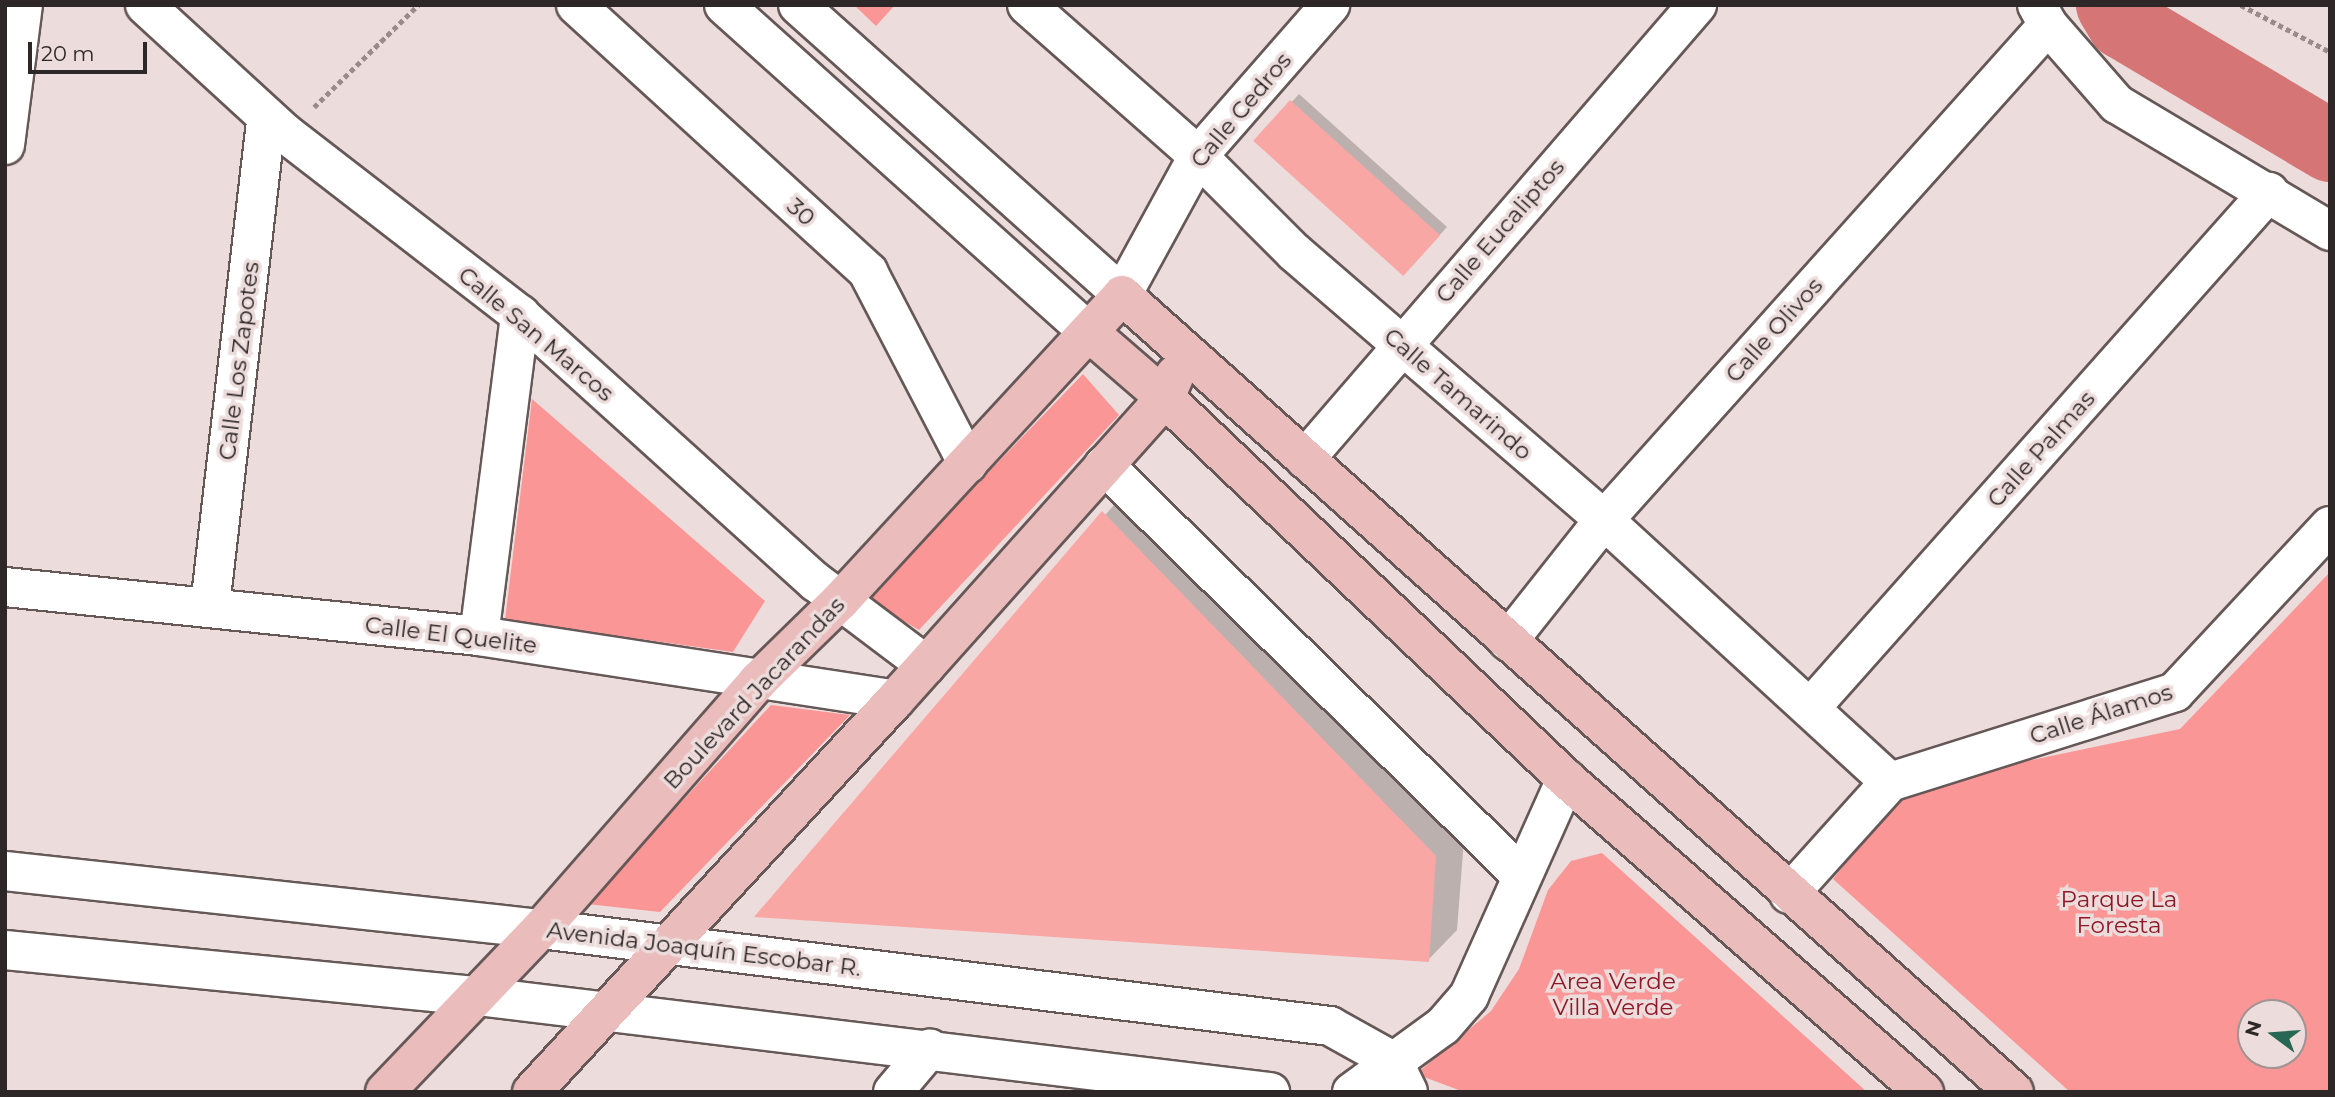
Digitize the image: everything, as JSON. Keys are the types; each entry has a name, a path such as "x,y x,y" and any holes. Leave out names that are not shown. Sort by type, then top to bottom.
{"main road":[{"name":"Boulevard Jacarandas","path":"385,1092 541,929 758,681 840,601 1090,333 1122,295"},
{"path":"1122,295 1789,894 2014,1092"},
{"path":"1090,333 1165,398 1566,779 1924,1092"},
{"path":"532,1092 895,700 1165,398 1186,352"}],"street":[{"path":"5,145 23,5"},
{"name":"Calle San Marcos","path":"145,5 277,126 520,315 840,601 926,665"},
{"name":"30","path":"576,5 868,272 968,464"},
{"path":"724,5 1090,333"},
{"path":"798,5 1122,295"},
{"name":"Calle Tamarindo","path":"1027,5 1198,156 1294,252 1604,520 1812,706 1890,782"},
{"name":"Calle Cedros","path":"1122,295 1198,156 1330,5"},
{"name":"Calle Eucaliptos","path":"1305,459 1697,5"},
{"path":"2043,15 2116,104 2163,130 2215,167 2269,192 2330,231"},
{"name":"Calle Olivos","path":"1508,641 1604,520 2043,15"},
{"name":"Calle Los Zapotes","path":"210,606 277,126"},
{"name":"Calle Palmas","path":"1812,706 2269,192"},
{"path":"479,636 520,315"},
{"path":"1104,465 1521,876"},
{"name":"Calle Álamos","path":"1890,782 2175,692 2330,526"},
{"name":"Calle El Quelite","path":"5,587 210,606 479,636 895,700"},
{"path":"1352,1092 1400,1076 1469,996 1566,779"},
{"path":"1789,894 1890,782"},
{"name":"Avenida Joaquín Escobar R.","path":"5,871 670,944 1330,1026 1400,1076"},
{"path":"5,950 477,996 605,1013 930,1048 1270,1092"},
{"path":"893,1092 930,1048"},
{"path":"984,1057 1022,1092"}],"path":[{"path":"277,126 418,5"},
{"path":"2241,5 2330,52"}],"green space":[{"path":"854,5 895,5 876,26"},
{"path":"1083,374 1119,415 919,630 866,599"},
{"path":"532,399 765,601 733,652 505,620"},
{"name":"Parque La Foresta","path":"2330,572 2330,1092 2070,1092 1833,879 1899,795 2027,761 2180,729"},
{"path":"771,705 850,715 660,912 587,904"},
{"name":"Area Verde Villa Verde","path":"1602,853 1867,1092 1464,1092 1416,1074 1491,1011 1519,969 1548,890 1571,861"}],"building":[{"path":"1290,100 1440,235 1403,276 1253,141"},
{"path":"1102,511 1436,856 1429,962 754,917"}],"waterway":[{"path":"2112,5 2123,23 2330,146"}]}
